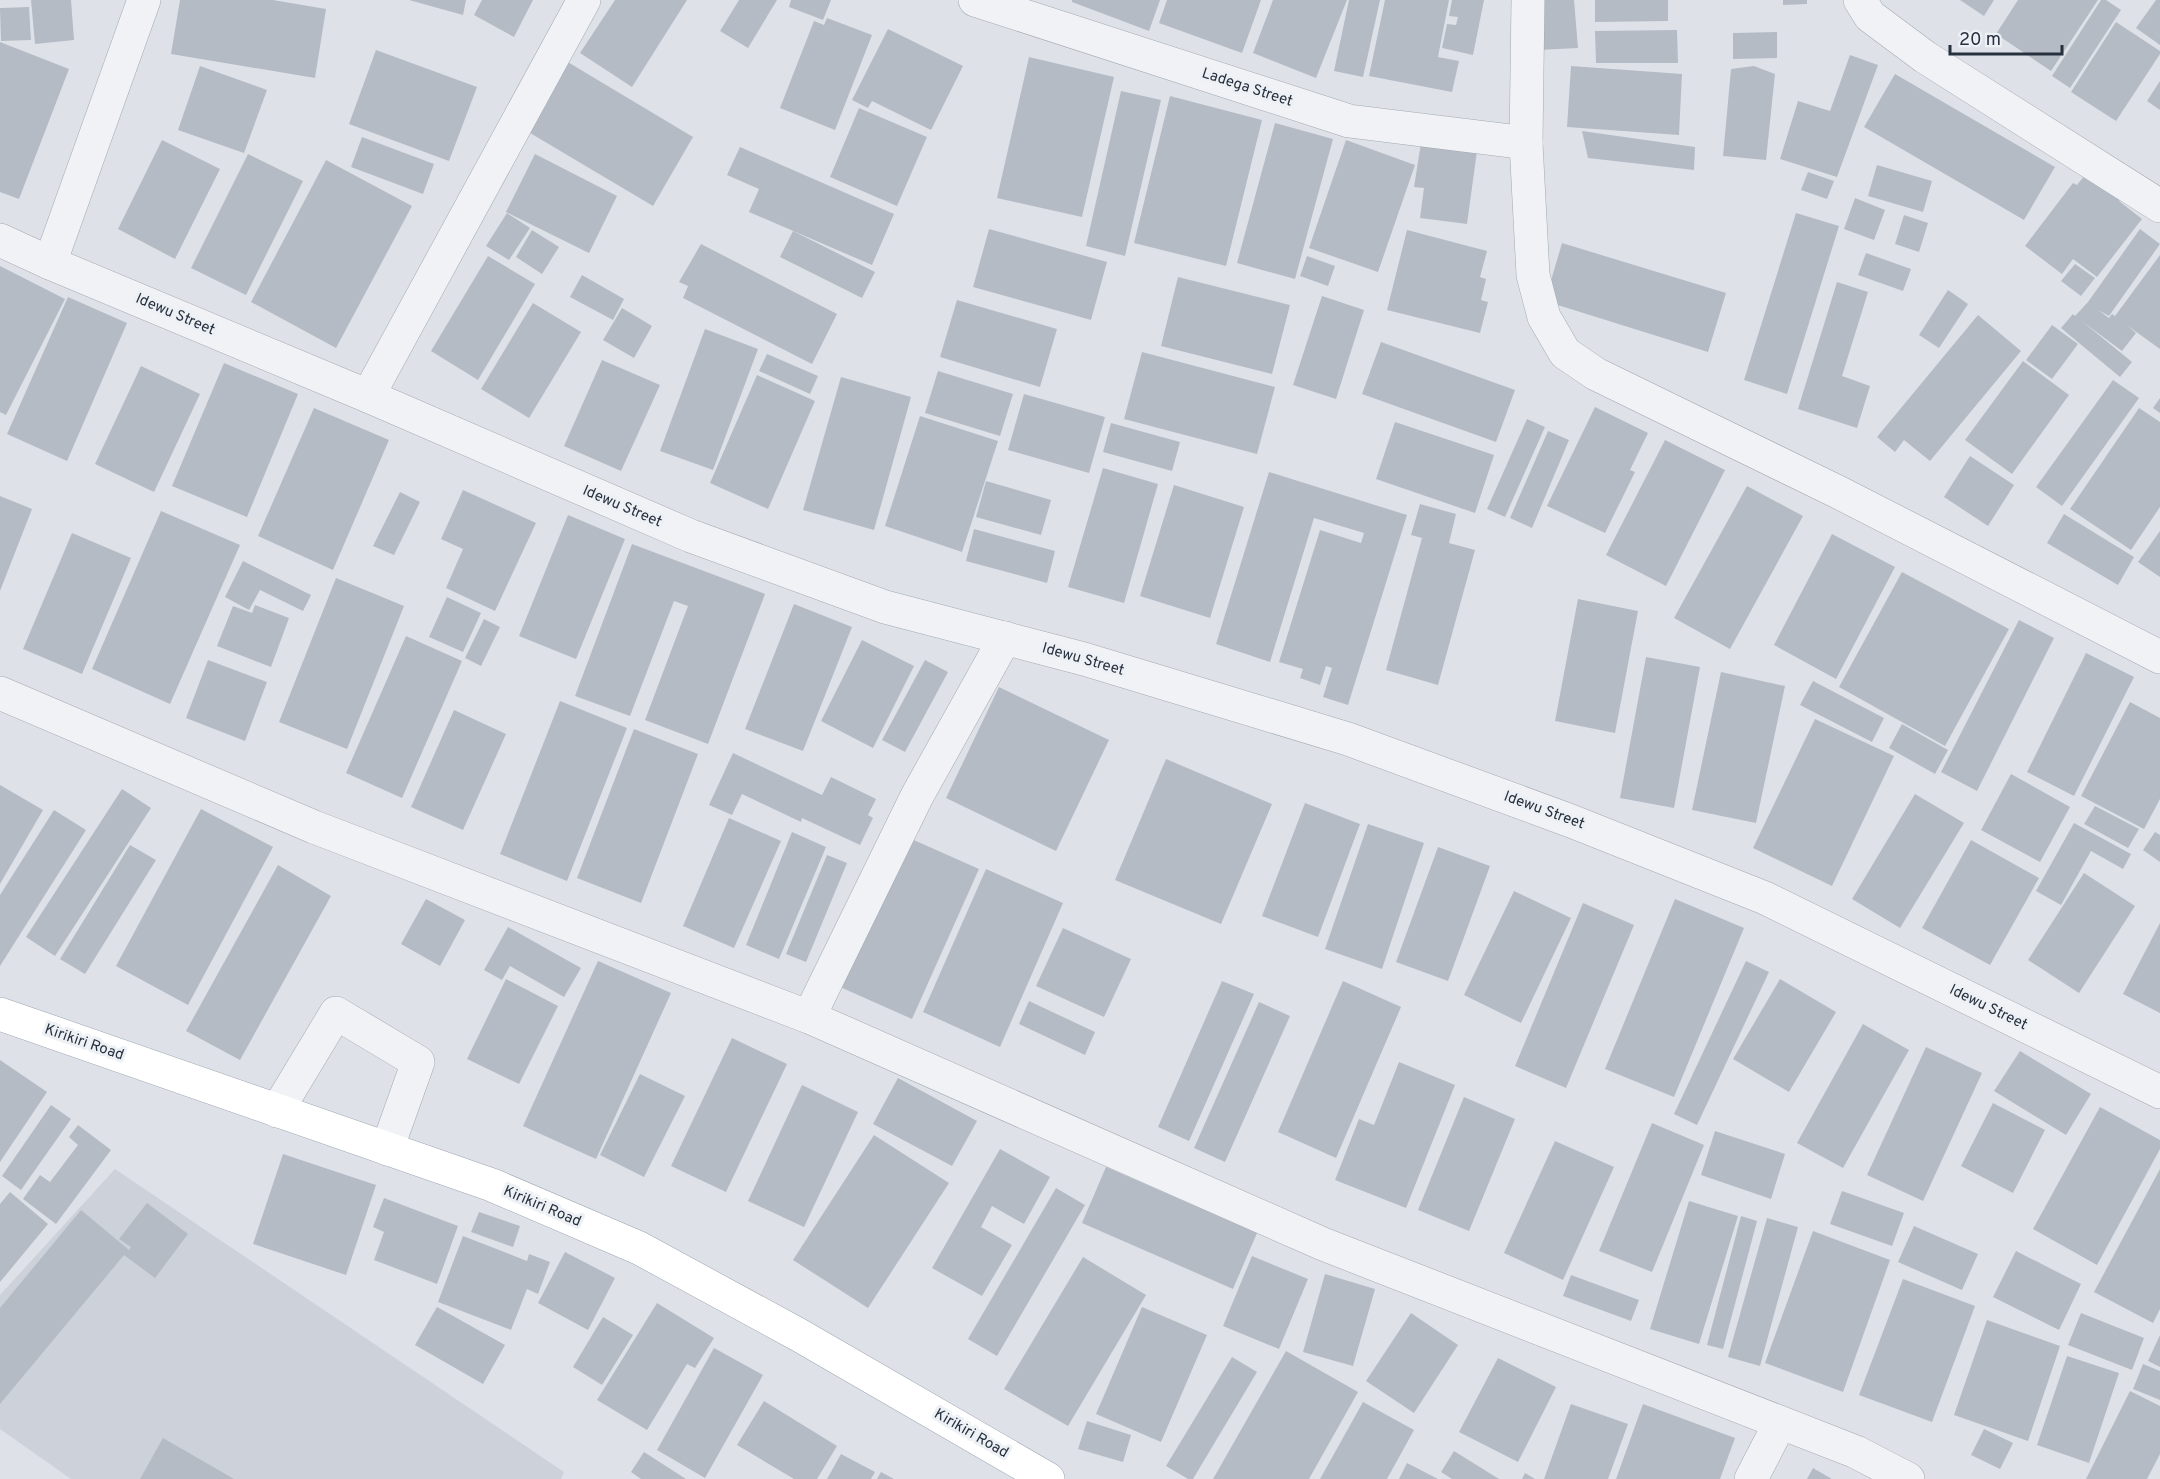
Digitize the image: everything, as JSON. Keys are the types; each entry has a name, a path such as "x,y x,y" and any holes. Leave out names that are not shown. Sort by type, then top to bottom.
{"main road":[{"name":"Kirikiri Road","path":"0,1014 492,1185 639,1248 798,1335 1048,1479"}],"street":[{"path":"50,263 144,0"},
{"path":"368,396 584,0"},
{"name":"Ladega Street","path":"975,0 1349,121 1526,143"},
{"path":"1528,0 1526,143 1533,275 1544,317 1565,353 1596,374 1840,493 2160,657"},
{"path":"1860,0 1869,16 1925,57 2160,206"},
{"name":"Idewu Street","path":"0,240 691,536 885,607 1084,659 1348,739 1582,825 1765,898 2160,1092"},
{"path":"809,1017 916,796 1005,638"},
{"path":"0,693 314,827 809,1017 1323,1244 1856,1452 1908,1479"},
{"path":"277,1111 336,1013 418,1062 387,1149"},
{"path":"1751,1479 1780,1423"}],"shaded area":[{"path":"115,1169 564,1472 561,1479 71,1479 0,1429 0,1295"}],"building":[{"path":"31,0 71,0 74,40 35,44"},
{"path":"180,0 273,0 326,9 315,78 171,54"},
{"path":"409,0 466,0 463,15"},
{"path":"482,0 533,0 514,37 474,15"},
{"path":"615,0 687,0 632,87 580,53"},
{"path":"739,0 777,0 748,48 720,31"},
{"path":"791,0 831,0 823,20 789,7"},
{"path":"1072,0 1160,0 1149,31 1072,2"},
{"path":"1167,0 1261,0 1242,53 1159,23"},
{"path":"1273,0 1347,0 1316,78 1253,53"},
{"path":"1349,0 1380,0 1363,77 1334,71"},
{"path":"1385,0 1449,0 1438,57 1459,61 1452,92 1369,76"},
{"path":"1452,0 1484,0 1473,55 1442,48 1447,24 1456,25 1458,17 1449,16"},
{"path":"1536,0 1574,0 1578,48 1539,50"},
{"path":"1595,0 1668,0 1668,21 1595,22"},
{"path":"1783,0 1807,0 1807,4 1783,5"},
{"path":"1960,0 1994,0 1984,16"},
{"path":"2018,0 2098,0 2051,71 1996,34"},
{"path":"2101,0 2106,0 2121,10 2070,88 2052,76"},
{"path":"2156,0 2160,0 2160,45 2136,28"},
{"path":"29,7 31,40 1,41 0,8"},
{"path":"827,18 872,35 835,130 780,108 814,21 824,25"},
{"path":"2116,22 2160,51 2160,54 2116,121 2071,92"},
{"path":"888,29 963,66 931,130 872,101 868,108 852,100"},
{"path":"1677,30 1678,63 1596,63 1595,31"},
{"path":"1777,32 1777,58 1733,59 1733,33"},
{"path":"0,42 69,69 19,199 0,192"},
{"path":"376,50 477,87 449,161 349,124"},
{"path":"1850,55 1878,65 1837,177 1780,159 1798,101 1830,111"},
{"path":"1029,57 1114,77 1082,217 997,198"},
{"path":"561,58 693,137 653,206 520,127"},
{"path":"200,66 267,90 244,153 178,130"},
{"path":"1571,66 1682,74 1679,135 1567,127"},
{"path":"1754,66 1775,74 1766,160 1723,156 1731,69"},
{"path":"1895,74 2055,167 2024,220 1864,127"},
{"path":"2160,81 2160,110 2147,101"},
{"path":"1121,91 1161,100 1125,256 1086,246"},
{"path":"1170,96 1262,120 1226,266 1134,243"},
{"path":"859,108 927,137 897,206 830,177"},
{"path":"1275,123 1333,139 1295,279 1237,263"},
{"path":"1582,131 1695,147 1694,170 1588,158"},
{"path":"362,137 434,164 423,194 351,167"},
{"path":"162,140 220,169 175,259 118,229"},
{"path":"1346,140 1415,165 1378,272 1309,248"},
{"path":"1421,143 1477,151 1467,224 1420,218 1424,188 1414,187"},
{"path":"740,147 894,214 872,265 749,212 759,189 727,175"},
{"path":"248,154 303,181 246,295 191,268"},
{"path":"535,154 617,196 589,253 506,212"},
{"path":"326,160 412,206 336,348 251,302"},
{"path":"1877,165 1932,181 1923,212 1868,196"},
{"path":"2089,170 2122,195 2119,201 2142,219 2097,277 2073,259 2062,274 2025,246 2073,183 2077,185"},
{"path":"1808,172 1834,181 1827,199 1801,190"},
{"path":"1855,198 1885,210 1874,240 1844,229"},
{"path":"507,213 530,228 509,260 486,246"},
{"path":"1796,213 1839,226 1787,394 1744,380"},
{"path":"1904,215 1928,223 1919,252 1895,244"},
{"path":"989,229 1107,262 1091,320 973,287"},
{"path":"2140,229 2160,244 2109,316 2098,310 2109,318 2112,314 2115,316 2160,255 2160,349 2128,326 2136,333 2122,351 2083,322 2132,362 2120,377 2061,328 2088,302"},
{"path":"532,230 559,247 542,274 516,257"},
{"path":"1407,230 1487,251 1480,277 1486,279 1481,300 1488,302 1480,333 1387,310"},
{"path":"793,231 875,272 862,298 780,257"},
{"path":"1562,243 1726,293 1708,352 1545,301"},
{"path":"701,244 837,314 812,364 683,298 688,286 679,282"},
{"path":"1866,253 1911,269 1903,291 1858,275"},
{"path":"488,256 535,284 478,380 431,351"},
{"path":"1307,256 1335,266 1328,286 1300,276"},
{"path":"2075,264 2095,278 2081,296 2061,281"},
{"path":"0,266 65,299 6,415 0,412"},
{"path":"582,275 624,299 613,320 570,297"},
{"path":"1178,277 1290,305 1272,374 1161,346"},
{"path":"1837,282 1868,292 1842,376 1870,386 1857,428 1798,409"},
{"path":"1948,290 1968,304 1939,348 1919,335"},
{"path":"1322,296 1364,310 1336,399 1293,385"},
{"path":"68,297 127,323 67,461 7,434"},
{"path":"957,300 1057,329 1040,387 940,357"},
{"path":"533,303 581,332 529,418 481,389"},
{"path":"622,308 652,326 634,358 603,340"},
{"path":"1978,315 2021,351 1930,461 1904,440 1895,452 1877,437"},
{"path":"2052,325 2078,344 2052,379 2026,360"},
{"path":"705,329 758,349 713,470 660,451"},
{"path":"1381,342 1515,390 1496,442 1362,394"},
{"path":"1142,352 1275,387 1257,454 1124,419"},
{"path":"767,354 818,376 810,394 759,371"},
{"path":"602,360 660,385 621,471 564,446"},
{"path":"2023,361 2069,395 2012,474 1965,440"},
{"path":"224,363 298,394 247,517 172,486"},
{"path":"141,366 200,394 154,492 95,464"},
{"path":"938,371 1013,394 1000,436 925,413"},
{"path":"757,375 815,401 768,509 710,483"},
{"path":"841,377 911,397 874,530 803,510"},
{"path":"2113,380 2139,398 2062,506 2036,487"},
{"path":"1024,394 1105,417 1089,473 1008,450"},
{"path":"2160,398 2160,413 2153,408"},
{"path":"1595,407 1648,433 1630,470 1635,472 1605,533 1547,506"},
{"path":"314,408 389,440 333,570 258,536"},
{"path":"2139,408 2160,422 2160,507 2131,550 2070,509"},
{"path":"920,416 998,441 962,552 885,526"},
{"path":"1527,419 1545,427 1505,517 1487,509"},
{"path":"1395,422 1494,455 1475,513 1376,479"},
{"path":"1111,423 1180,442 1172,471 1103,452"},
{"path":"1548,431 1569,440 1532,528 1510,518"},
{"path":"1665,440 1725,470 1666,586 1606,555"},
{"path":"1970,456 2014,485 1988,526 1944,497"},
{"path":"1103,468 1158,484 1124,603 1068,587"},
{"path":"1269,472 1407,515 1348,705 1323,697 1332,668 1326,666 1320,685 1300,678 1303,669 1279,662 1320,530 1361,543 1364,533 1314,518 1270,662 1216,644"},
{"path":"986,481 1051,500 1041,535 976,517"},
{"path":"1174,485 1244,507 1210,618 1140,596"},
{"path":"1747,486 1803,516 1730,649 1674,618"},
{"path":"463,490 536,523 495,611 446,588 463,549 441,539"},
{"path":"400,492 420,502 394,555 373,546"},
{"path":"0,496 32,509 0,591"},
{"path":"1420,504 1456,514 1449,543 1475,550 1438,685 1386,670 1422,538 1411,535"},
{"path":"161,511 240,545 170,704 92,669"},
{"path":"2064,514 2134,557 2118,585 2047,543"},
{"path":"568,515 625,539 576,659 519,636"},
{"path":"974,529 1055,551 1047,583 966,561"},
{"path":"2160,531 2160,577 2138,562"},
{"path":"72,533 131,558 82,674 23,649"},
{"path":"1832,534 1895,567 1836,679 1774,645"},
{"path":"632,544 765,594 708,744 645,720 688,606 674,601 630,716 575,696"},
{"path":"243,561 311,595 303,611 260,590 249,610 225,597"},
{"path":"1902,572 2009,629 1945,746 1839,687"},
{"path":"336,578 404,606 347,749 279,722"},
{"path":"447,597 481,613 463,652 429,637"},
{"path":"1578,599 1638,611 1615,733 1555,721"},
{"path":"794,604 852,627 803,751 745,729"},
{"path":"255,605 289,618 271,667 217,646 233,606 252,613"},
{"path":"484,619 500,627 481,666 465,658"},
{"path":"2019,620 2054,638 1977,791 1941,772"},
{"path":"406,636 462,661 402,798 346,773"},
{"path":"862,640 914,666 873,748 821,721"},
{"path":"2086,653 2134,677 2074,796 2027,772"},
{"path":"1646,657 1700,667 1674,808 1620,798"},
{"path":"208,660 267,682 245,741 186,718"},
{"path":"925,660 948,672 905,752 882,740"},
{"path":"1721,672 1785,686 1756,823 1692,810"},
{"path":"1813,681 1884,718 1872,742 1800,705"},
{"path":"999,687 1109,740 1056,851 946,798"},
{"path":"560,701 627,728 567,881 500,854"},
{"path":"2130,702 2160,718 2160,799 2144,829 2081,796"},
{"path":"454,710 506,734 463,830 411,807"},
{"path":"1815,719 1894,756 1832,886 1753,848"},
{"path":"1902,724 1948,750 1935,774 1889,748"},
{"path":"634,729 698,754 641,903 577,878"},
{"path":"733,753 822,795 831,777 876,799 868,815 873,818 860,845 802,818 801,822 742,794 732,815 709,805"},
{"path":"1166,759 1272,804 1221,924 1115,880"},
{"path":"2011,774 2070,807 2040,862 1981,830"},
{"path":"0,785 43,810 0,884"},
{"path":"122,789 151,808 55,956 26,937"},
{"path":"1915,794 1964,823 1900,928 1852,899"},
{"path":"1305,803 1360,824 1318,937 1262,916"},
{"path":"2095,806 2139,829 2128,848 2084,824"},
{"path":"201,809 273,847 188,1005 116,966"},
{"path":"54,810 86,830 0,966 0,895"},
{"path":"729,818 781,841 734,948 683,926"},
{"path":"2074,823 2131,854 2123,869 2091,851 2061,905 2036,891"},
{"path":"1368,824 1424,843 1382,969 1325,949"},
{"path":"792,832 826,847 779,959 746,945"},
{"path":"2155,832 2160,835 2160,862 2143,850"},
{"path":"907,837 979,869 912,1019 840,987"},
{"path":"1971,840 2039,878 1990,965 1922,928"},
{"path":"130,845 156,860 85,974 60,959"},
{"path":"1438,847 1490,866 1448,981 1396,962"},
{"path":"827,855 847,863 806,962 786,954"},
{"path":"278,865 331,896 240,1060 186,1031"},
{"path":"986,869 1063,903 1000,1047 923,1012"},
{"path":"2084,873 2135,906 2079,993 2028,960"},
{"path":"1514,891 1571,918 1521,1023 1464,995"},
{"path":"426,899 465,920 440,966 401,944"},
{"path":"1675,899 1744,928 1674,1097 1605,1069"},
{"path":"1583,903 1634,925 1566,1088 1515,1066"},
{"path":"2160,923 2160,1013 2123,994"},
{"path":"508,927 581,968 564,997 510,966 502,980 484,970"},
{"path":"1063,928 1131,959 1104,1017 1036,986"},
{"path":"598,961 671,993 596,1159 523,1126"},
{"path":"1746,961 1769,972 1697,1125 1674,1114"},
{"path":"506,979 558,1006 519,1084 467,1059"},
{"path":"1780,979 1836,1012 1789,1092 1733,1059"},
{"path":"1222,981 1254,994 1189,1141 1158,1127"},
{"path":"1343,981 1401,1007 1336,1158 1278,1132"},
{"path":"1029,1001 1095,1032 1085,1055 1019,1024"},
{"path":"1259,1002 1290,1016 1225,1162 1194,1148"},
{"path":"1863,1024 1909,1050 1843,1168 1797,1143"},
{"path":"732,1038 787,1064 726,1192 671,1166"},
{"path":"1926,1047 1982,1073 1923,1201 1867,1175"},
{"path":"2020,1051 2091,1094 2066,1135 1994,1091"},
{"path":"0,1060 47,1092 0,1162"},
{"path":"1399,1062 1455,1085 1406,1208 1335,1180 1359,1119 1374,1125"},
{"path":"640,1074 685,1096 644,1177 600,1155"},
{"path":"898,1078 977,1121 952,1166 873,1124"},
{"path":"802,1085 858,1112 804,1227 748,1201"},
{"path":"1464,1097 1515,1119 1469,1231 1418,1210"},
{"path":"1993,1103 2045,1130 2013,1193 1961,1166"},
{"path":"51,1105 71,1119 21,1190 2,1176"},
{"path":"2100,1107 2160,1140 2160,1149 2097,1265 2033,1229"},
{"path":"1652,1123 1704,1145 1652,1272 1599,1251"},
{"path":"78,1125 111,1150 56,1224 23,1199 40,1175 50,1182 78,1145 69,1137"},
{"path":"1715,1131 1785,1154 1771,1199 1701,1175"},
{"path":"874,1135 949,1183 868,1308 793,1260"},
{"path":"1555,1141 1614,1167 1563,1280 1504,1253"},
{"path":"1000,1149 1050,1177 1024,1224 992,1206 981,1227 1012,1245 982,1296 932,1268"},
{"path":"283,1154 376,1185 346,1275 253,1244"},
{"path":"1106,1167 1257,1233 1233,1289 1082,1223"},
{"path":"2160,1169 2160,1309 2153,1323 2094,1292"},
{"path":"1056,1188 1085,1205 997,1356 968,1339"},
{"path":"1842,1191 1904,1213 1892,1246 1830,1224"},
{"path":"10,1192 48,1224 0,1282 0,1204"},
{"path":"384,1198 458,1226 437,1284 374,1260 384,1232 373,1227"},
{"path":"1689,1201 1738,1216 1699,1344 1650,1329"},
{"path":"147,1203 188,1234 155,1278 124,1255 0,1404 0,1308 81,1210 129,1250 131,1247 119,1239"},
{"path":"479,1212 520,1226 513,1247 471,1232"},
{"path":"1741,1216 1757,1221 1723,1349 1707,1345"},
{"path":"1767,1218 1798,1227 1760,1366 1728,1357"},
{"path":"1914,1226 1978,1254 1962,1290 1898,1262"},
{"path":"1813,1231 1890,1260 1843,1392 1765,1363"},
{"path":"463,1236 527,1261 529,1254 550,1262 538,1294 527,1289 511,1330 438,1302"},
{"path":"2016,1251 2081,1284 2059,1330 1993,1297"},
{"path":"565,1252 615,1278 588,1330 538,1303"},
{"path":"1252,1256 1308,1279 1279,1349 1223,1326"},
{"path":"1083,1257 1146,1295 1068,1426 1004,1389"},
{"path":"1325,1274 1375,1289 1353,1366 1303,1352"},
{"path":"1571,1275 1639,1300 1631,1321 1563,1296"},
{"path":"1903,1279 1975,1306 1932,1422 1859,1395"},
{"path":"657,1303 714,1338 695,1368 687,1364 647,1430 597,1400"},
{"path":"437,1307 505,1345 483,1384 415,1345"},
{"path":"1142,1307 1207,1335 1161,1442 1096,1414"},
{"path":"1411,1313 1458,1345 1414,1413 1366,1381"},
{"path":"2081,1313 2144,1338 2132,1370 2068,1345"},
{"path":"603,1317 633,1335 602,1385 573,1367"},
{"path":"1987,1320 2060,1346 2028,1441 1954,1415"},
{"path":"2160,1335 2160,1367 2148,1361"},
{"path":"714,1348 763,1375 705,1478 657,1450"},
{"path":"1286,1351 1358,1392 1309,1479 1213,1479"},
{"path":"2067,1356 2119,1373 2089,1463 2037,1445"},
{"path":"1232,1357 1257,1372 1193,1479 1188,1479 1166,1466"},
{"path":"1498,1358 1556,1387 1518,1462 1459,1432"},
{"path":"2143,1364 2160,1371 2160,1400 2133,1389"},
{"path":"2130,1391 2160,1406 2160,1454 2147,1479 2086,1479"},
{"path":"764,1401 837,1446 817,1479 794,1479 737,1445"},
{"path":"1363,1402 1414,1430 1387,1479 1320,1479"},
{"path":"1571,1404 1628,1424 1608,1479 1544,1479"},
{"path":"1643,1404 1735,1438 1720,1479 1616,1479"},
{"path":"1087,1421 1131,1435 1123,1462 1078,1449"},
{"path":"1984,1429 2013,1443 2000,1469 1971,1455"},
{"path":"163,1438 234,1479 140,1479"},
{"path":"1454,1451 1499,1479 1452,1479 1441,1472"},
{"path":"644,1452 686,1479 641,1479 631,1472"},
{"path":"841,1454 875,1472 871,1479 827,1479"},
{"path":"1407,1463 1438,1479 1399,1479"},
{"path":"1813,1468 1832,1479 1807,1479"},
{"path":"881,1472 894,1479 877,1479"},
{"path":"1525,1473 1535,1479 1522,1479"}]}
